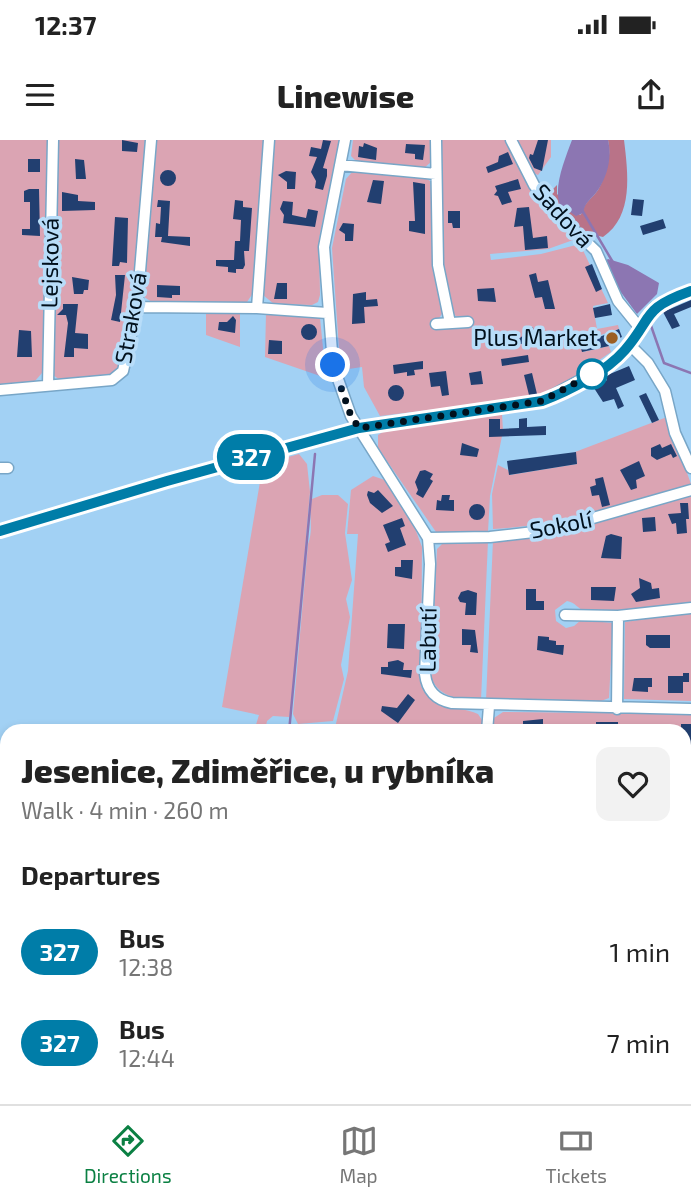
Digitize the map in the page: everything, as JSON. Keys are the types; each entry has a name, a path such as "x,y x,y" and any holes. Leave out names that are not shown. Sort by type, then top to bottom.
{"street":[{"name":"Lejsková","path":"48,386 53,140"},
{"name":"Straková","path":"0,392 112,380 120,376 137,307 151,140"},
{"path":"257,308 269,140"},
{"name":"Labutí","path":"345,140 324,247 333,365 351,416 428,538 430,564 426,682 434,695 445,702 489,706 691,709"},
{"path":"436,140 438,265 450,323"},
{"name":"Sadová","path":"511,140 534,185 554,211 596,251 618,300 641,324"},
{"path":"340,165 436,174"},
{"path":"0,531 359,428 542,401 606,366 629,344 655,307 691,291"},
{"path":"137,307 257,308 327,313"},
{"path":"436,324 468,322"},
{"path":"629,344 648,363 665,391 675,433 691,468"},
{"name":"Sokolí","path":"428,538 490,537 551,530 691,490"},
{"path":"565,615 618,615 691,608"},
{"path":"617,709 618,615"},
{"path":"488,724 489,706"}],"shaded area":[{"path":"0,140 48,140 42,373 35,381 4,384 0,384"},
{"path":"58,140 145,140 132,300 120,368 112,375 60,380 53,375"},
{"path":"155,140 264,140 253,293 247,302 152,302 144,297"},
{"path":"274,140 339,140 319,239 320,295 318,302 312,305 274,304 263,295"},
{"path":"353,140 431,140 431,162 423,169 358,163 351,156"},
{"path":"439,140 507,140 576,239 548,249 490,254 491,260 541,254 580,244 608,303 593,306 597,329 618,325 619,329 579,342 583,352 609,346 611,352 573,378 538,397 380,416 364,387 362,367 342,370 340,363 332,248 346,179 353,171 424,177 430,181 443,312 438,320 459,318 453,314 442,263"},
{"path":"515,140 551,140 551,157 538,175 527,170"},
{"path":"572,140 608,140 610,153 607,172 601,184 583,213 576,216 560,205 558,198 561,173"},
{"path":"608,140 624,140 627,193 620,218 603,237 570,222 547,195 557,185 557,194 580,215 604,178 609,159"},
{"path":"608,259 628,265 659,283 657,294 637,314 620,291 605,261"},
{"path":"206,312 240,313 240,347 206,335"},
{"path":"266,313 320,318 326,378 265,357"},
{"path":"502,414 503,431 490,496 488,532 436,532 378,448 378,435 386,430"},
{"path":"667,417 691,484 594,513 493,529 492,494 498,465 508,470 510,475 577,464 575,452"},
{"path":"299,454 307,464 310,492 291,709 289,717 273,716 266,724 256,724 259,715 222,707 263,464"},
{"path":"373,476 385,480 413,523 422,547 421,686 439,704 478,714 482,724 336,724 348,671 358,534 347,534 351,490"},
{"path":"322,495 338,495 348,504 345,533 352,580 346,599 350,617 341,665 344,679 333,721 298,724 293,714 311,533 311,505 312,499"},
{"path":"691,495 691,603 638,611 598,613 585,611 567,601 555,610 556,621 566,628 581,620 613,623 609,698 601,701 486,700 493,540 574,529"},
{"path":"488,541 481,700 458,698 445,694 431,677 437,549 443,543"},
{"path":"691,612 691,701 624,699 625,622"},
{"path":"503,712 691,714 691,724 493,724 494,718"}],"building":[{"path":"122,140 138,143 137,152 122,151"},
{"path":"323,140 331,141 323,168 327,169 327,176 323,190 315,188 316,181 311,172 317,157 309,156 311,147 321,149"},
{"path":"538,140 548,140 542,171 534,168 529,158 530,154 533,155"},
{"path":"364,143 377,148 376,160 358,157 359,146 363,147"},
{"path":"406,144 425,145 423,160 415,159 415,154 405,153"},
{"path":"508,152 513,164 488,173 486,167 498,162 499,156"},
{"path":"28,159 40,159 40,172 28,172"},
{"path":"75,159 84,160 86,179 76,179"},
{"path":"165,170 171,170 176,178 174,184 165,186 160,181 160,175"},
{"path":"286,171 296,172 295,189 287,189 287,182 278,175"},
{"path":"518,179 521,189 508,192 512,202 502,205 498,196 494,195 497,191 495,186"},
{"path":"373,180 384,181 381,204 367,202"},
{"path":"413,182 425,184 425,234 409,231 409,221 415,221"},
{"path":"39,189 40,236 22,235 22,229 30,229 30,202 24,202 24,191"},
{"path":"62,192 78,195 78,201 95,202 95,210 62,211"},
{"path":"633,199 644,200 642,216 631,215"},
{"path":"158,200 170,201 168,236 190,237 190,246 161,242 162,237 155,237 156,223 160,224 161,207 157,207"},
{"path":"235,200 243,201 243,207 252,208 249,251 244,251 245,265 243,269 236,269 236,273 228,272 228,267 216,266 216,260 234,260 235,241 240,241 241,220 233,219"},
{"path":"283,201 293,202 292,215 306,218 308,209 318,211 315,227 283,223 284,215 280,209"},
{"path":"529,207 533,238 547,236 548,248 525,250 523,226 514,227 517,208"},
{"path":"448,211 460,211 460,228 453,228 452,223 448,223"},
{"path":"115,217 128,218 127,263 120,262 119,266 112,266"},
{"path":"663,219 666,228 643,235 640,226"},
{"path":"343,223 354,224 353,241 345,241 345,234 339,230"},
{"path":"592,264 602,289 596,292 585,267"},
{"path":"536,273 538,282 548,280 555,309 545,309 542,297 535,298 529,275"},
{"path":"115,275 125,275 120,322 111,320 116,295"},
{"path":"72,277 89,280 88,290 84,290 83,294 74,294"},
{"path":"277,283 287,283 287,299 274,299"},
{"path":"157,285 180,286 180,295 172,295 172,298 157,297"},
{"path":"494,288 496,302 478,301 477,289"},
{"path":"366,292 366,300 377,299 378,306 364,307 365,323 352,324 353,294"},
{"path":"691,300 691,307 674,314 680,326 672,329 663,312"},
{"path":"63,304 78,304 75,333 88,334 88,349 74,348 74,357 64,357 68,323 66,315 57,315 63,309"},
{"path":"610,304 612,315 595,318 593,308"},
{"path":"233,316 236,320 235,333 218,330 219,322 227,322"},
{"path":"309,324 315,326 315,338 309,340 303,338 301,332 303,326"},
{"path":"533,327 535,342 521,344 516,341 525,334 524,329"},
{"path":"619,329 622,337 608,343 609,346 582,352 580,345"},
{"path":"19,330 31,331 32,357 17,357"},
{"path":"269,340 282,341 282,354 268,354"},
{"path":"528,355 529,362 502,366 501,359"},
{"path":"423,361 423,369 414,370 415,375 407,376 407,372 394,374 393,365"},
{"path":"629,366 635,380 616,388 624,406 618,409 614,399 603,402 594,388 607,380 605,376"},
{"path":"446,371 449,395 442,396 440,386 431,387 429,373"},
{"path":"481,371 483,384 471,385 469,373"},
{"path":"532,373 537,394 529,395 524,375"},
{"path":"396,385 404,393 396,401 388,393"},
{"path":"646,393 659,420 652,423 639,396"},
{"path":"527,418 527,427 546,426 546,435 489,437 489,419 500,419 500,429 519,428 519,419"},
{"path":"462,443 479,449 477,457 460,455"},
{"path":"660,444 662,448 671,444 677,456 673,458 671,454 657,460 651,456 651,448"},
{"path":"576,452 577,464 509,475 507,461"},
{"path":"639,461 645,476 636,480 637,488 631,490 620,470"},
{"path":"420,471 433,474 430,479 433,481 423,498 416,494 418,490 415,482"},
{"path":"603,477 610,505 602,507 599,495 592,496 590,487 596,485 595,479"},
{"path":"378,490 393,506 382,513 370,503 367,495 368,491 374,493"},
{"path":"442,495 450,495 449,500 454,500 454,511 436,510 437,500 441,501"},
{"path":"680,503 688,503 689,519 686,519 687,533 677,534 676,523 672,524 668,514 681,513"},
{"path":"474,504 480,504 485,512 483,518 474,520 469,515 469,509"},
{"path":"655,517 656,531 643,532 642,518"},
{"path":"402,518 405,526 400,528 406,545 388,552 385,544 390,542 383,525"},
{"path":"611,534 622,537 621,559 601,558 606,536"},
{"path":"401,560 413,560 412,579 395,576 395,567 401,567"},
{"path":"639,578 651,583 652,589 659,588 660,598 636,602 631,594 640,588"},
{"path":"591,587 616,587 614,601 591,600"},
{"path":"526,589 536,589 536,601 544,601 544,610 526,610"},
{"path":"468,590 477,593 476,615 465,615 466,603 460,602 458,598 461,592"},
{"path":"388,624 405,624 404,649 387,648"},
{"path":"462,629 475,630 478,653 470,652 471,645 462,645"},
{"path":"646,635 670,635 670,648 650,648 646,645"},
{"path":"538,636 549,637 549,640 556,641 556,645 564,645 563,655 537,650"},
{"path":"398,660 404,663 403,670 412,670 411,678 381,674 381,667 388,667 388,662"},
{"path":"683,673 689,673 689,682 683,682 683,693 668,693 668,676 683,676"},
{"path":"634,678 652,678 652,687 648,687 648,692 632,691"},
{"path":"408,694 415,700 398,723 381,711 382,706 397,708"},
{"path":"543,719 543,724 523,724 523,721"},
{"path":"596,722 618,722 618,724"}],"waterway":[{"path":"582,210 614,264"},
{"path":"649,320 664,363 691,373"},
{"path":"290,724 315,454"}],"bus line":[{"name":"327","path":"0,531 359,428 542,401 565,391 606,366 624,351 655,307 691,291"}],"place":[{"name":"Plus Market","path":"612,338"}],"route":[{"path":"333,365 339,387 359,428 542,401 565,391 592,374"}]}
